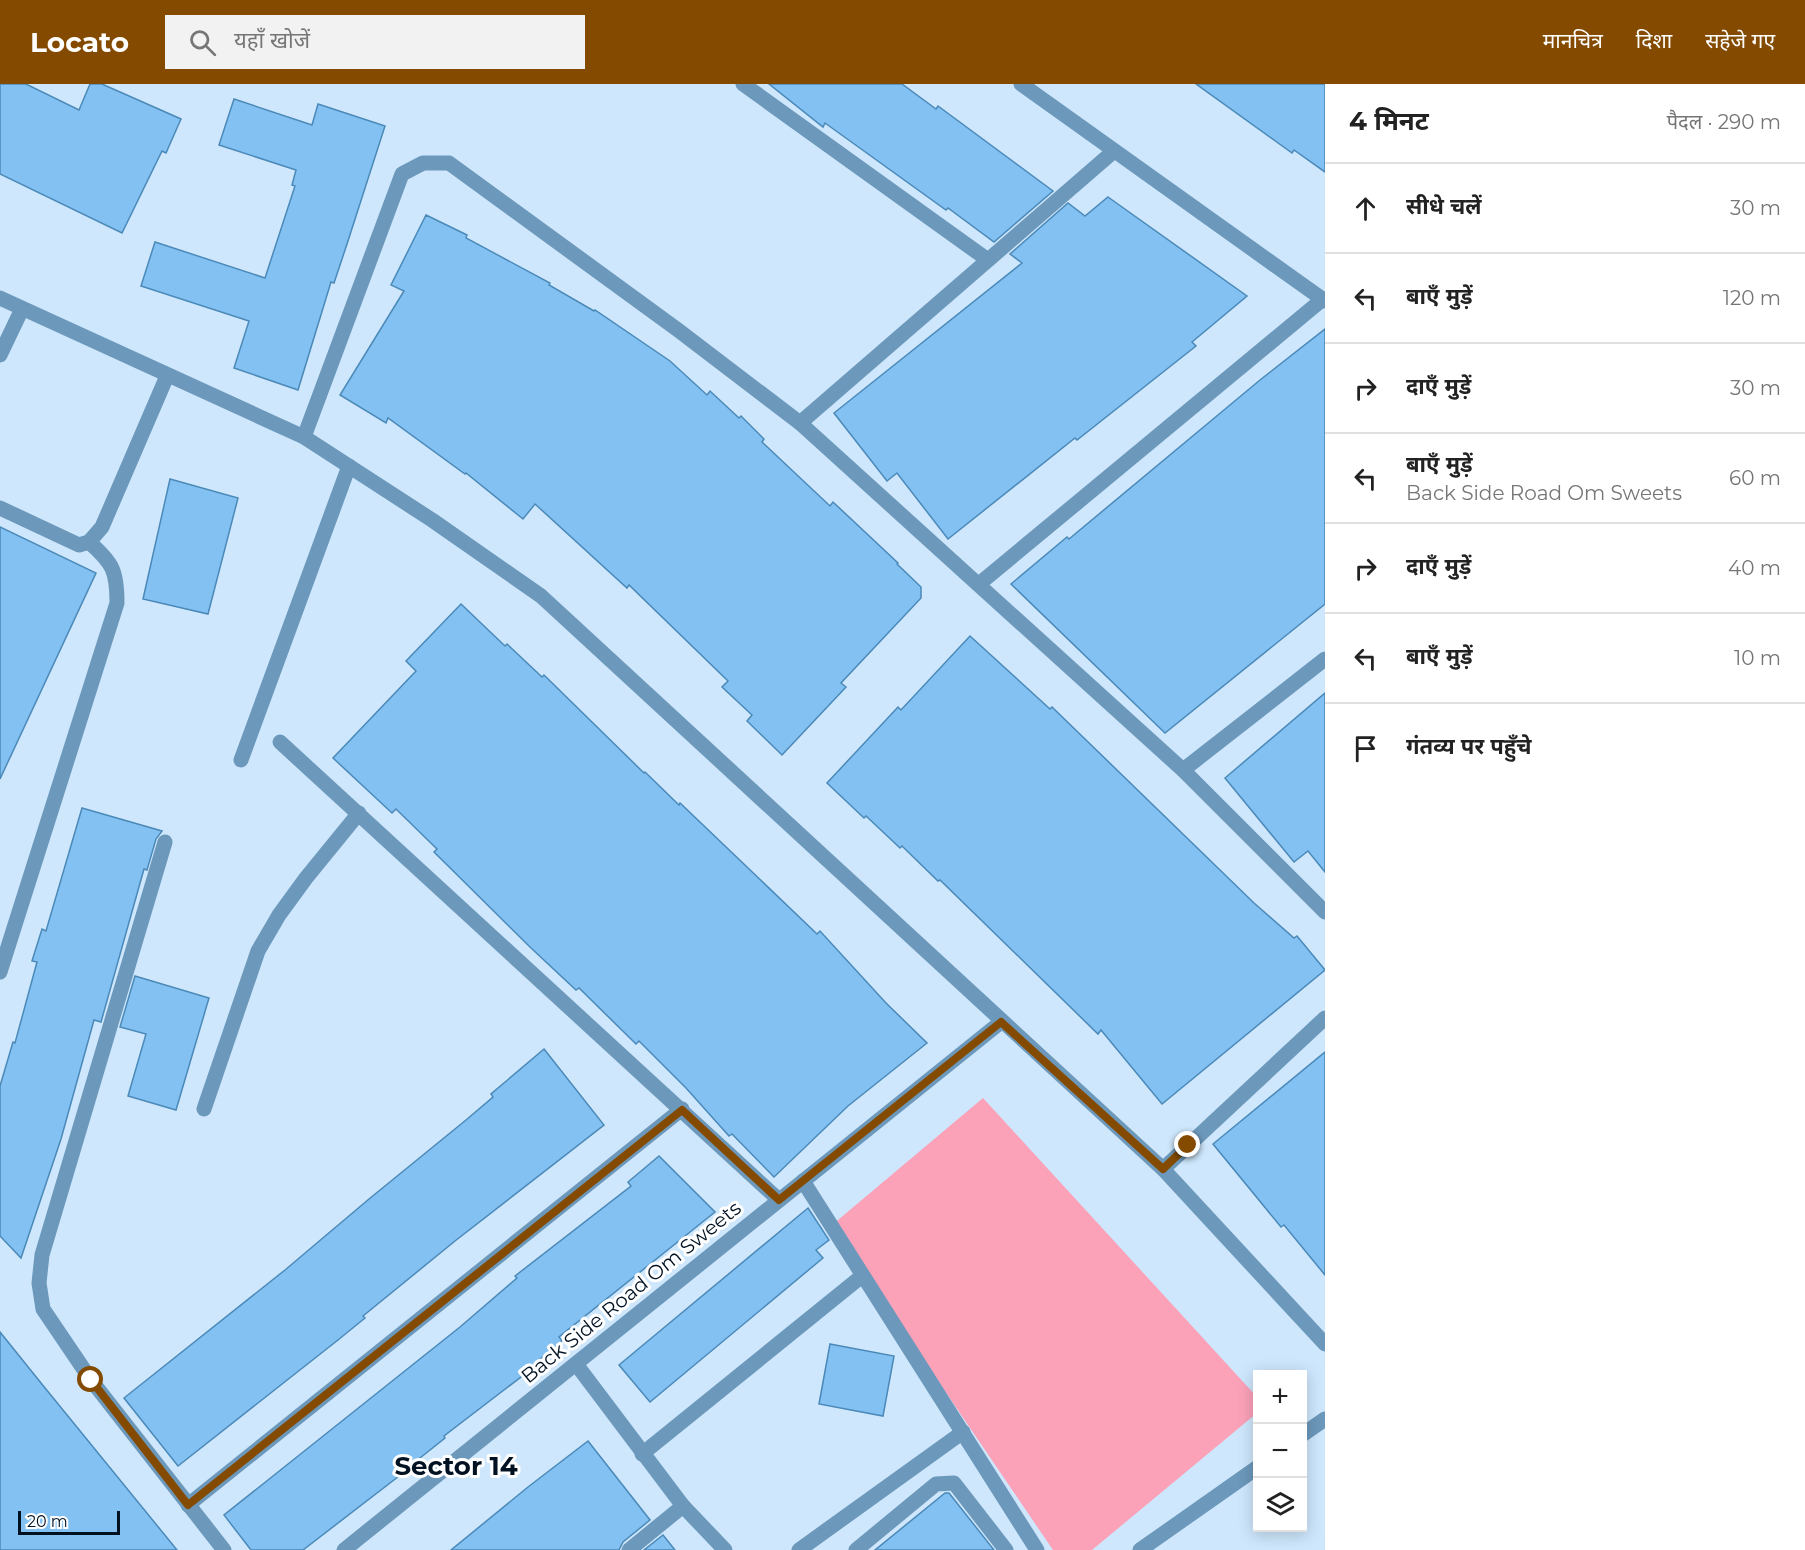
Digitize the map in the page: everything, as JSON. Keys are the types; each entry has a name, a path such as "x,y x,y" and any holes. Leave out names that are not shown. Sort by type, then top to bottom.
{"street":[{"path":"743,84 988,260"},
{"path":"979,584 1324,300 1021,84"},
{"path":"800,423 1114,151"},
{"path":"303,437 402,174 423,163 449,163 678,330 800,423 1183,770 1325,912"},
{"path":"0,298 303,437 432,520 541,596 1163,1169 1325,1344"},
{"path":"0,355 22,309"},
{"path":"0,508 79,545 89,542 102,527 167,376"},
{"path":"241,760 349,466"},
{"path":"0,972 2,955 117,603 114,569 106,557 89,542"},
{"path":"1183,770 1325,659"},
{"path":"280,742 779,1200"},
{"path":"204,1109 258,951 279,915 306,878 359,813"},
{"path":"165,842 42,1255 39,1283 43,1309 91,1380 224,1550"},
{"path":"1163,1169 1325,1018"},
{"name":"Back Side Road Om Sweets","path":"344,1550 1001,1022"},
{"path":"188,1505 682,1110"},
{"path":"802,1181 1037,1550"},
{"path":"642,1454 862,1276"},
{"path":"576,1364 682,1506 725,1550"},
{"path":"1307,1432 1325,1419"},
{"path":"799,1550 963,1432"},
{"path":"1140,1550 1253,1470"},
{"path":"856,1550 936,1484 945,1482 954,1483 1006,1550"},
{"path":"629,1550 682,1506"}],"shaded area":[{"path":"983,1098 1253,1393 1253,1416 1092,1550 1053,1550 832,1225"}],"building":[{"path":"0,84 26,84 79,110 90,84 102,84 181,119 166,153 162,151 122,233 0,174"},
{"path":"769,84 902,84 936,109 938,106 1053,191 994,242 825,123 823,127"},
{"path":"1196,84 1325,84 1325,172 1294,150 1292,153"},
{"path":"234,99 312,125 318,104 385,126 334,283 331,282 298,390 234,368 249,321 141,286 155,242 265,278 295,186 292,185 296,170 219,145"},
{"path":"1108,197 1247,296 1192,342 1196,346 948,539 897,473 887,481 834,413 1022,263 1010,254 1068,203 1085,216"},
{"path":"426,215 467,235 466,238 595,310 670,361 707,395 710,391 739,418 741,416 764,439 762,442 830,506 833,502 921,587 921,598 841,683 846,687 782,755 747,721 752,715 722,687 728,681 629,585 627,588 535,504 523,519 466,473 388,418 386,423 340,395 404,291 391,285"},
{"path":"1325,329 1325,604 1165,733 1011,584"},
{"path":"170,479 238,498 208,614 143,599"},
{"path":"0,527 96,573 0,779"},
{"path":"461,604 505,646 507,644 542,677 544,675 644,773 679,805 680,803 817,934 820,931 886,1003 927,1043 848,1106 774,1177 732,1134 729,1136 639,1041 636,1044 579,988 576,990 531,948 434,852 437,849 396,809 392,813 333,758 416,671 406,661"},
{"path":"970,636 1050,709 1052,707 1254,903 1294,938 1297,936 1325,970 1162,1104 1101,1030 1098,1034 940,880 938,881 902,846 900,848 866,816 864,818 827,783 898,707 901,710"},
{"path":"1325,693 1325,872 1308,851 1294,862 1225,778"},
{"path":"82,808 162,831 156,839 147,870 144,869 101,1022 94,1020 61,1139 21,1258 0,1236 0,1086 13,1042 15,1043 37,962 32,961 42,929 46,931"},
{"path":"135,976 209,998 176,1110 128,1096 146,1034 120,1027"},
{"path":"544,1049 604,1125 455,1241 363,1316 365,1318 338,1340 178,1466 124,1398 285,1270 466,1120 493,1097 491,1094"},
{"path":"1325,1052 1325,1275 1284,1225 1281,1227 1213,1144"},
{"path":"659,1156 715,1212 559,1337 562,1341 533,1365 534,1367 444,1436 445,1438 416,1463 303,1550 251,1550 224,1515 460,1327 517,1278 515,1276 631,1186 628,1182"},
{"path":"808,1208 829,1240 816,1250 823,1258 650,1402 619,1365"},
{"path":"0,1332 41,1383 177,1550 0,1550"},
{"path":"830,1344 894,1356 883,1416 819,1404"},
{"path":"588,1441 650,1520 623,1542 619,1550 451,1550 528,1487"},
{"path":"945,1493 949,1493 994,1550 875,1550"},
{"path":"663,1535 675,1550 644,1550"}],"district":[{"name":"Sector 14","path":"456,1466"}],"route":[{"path":"91,1380 188,1505 682,1110 779,1200 1001,1022 1163,1169 1188,1145"}]}
